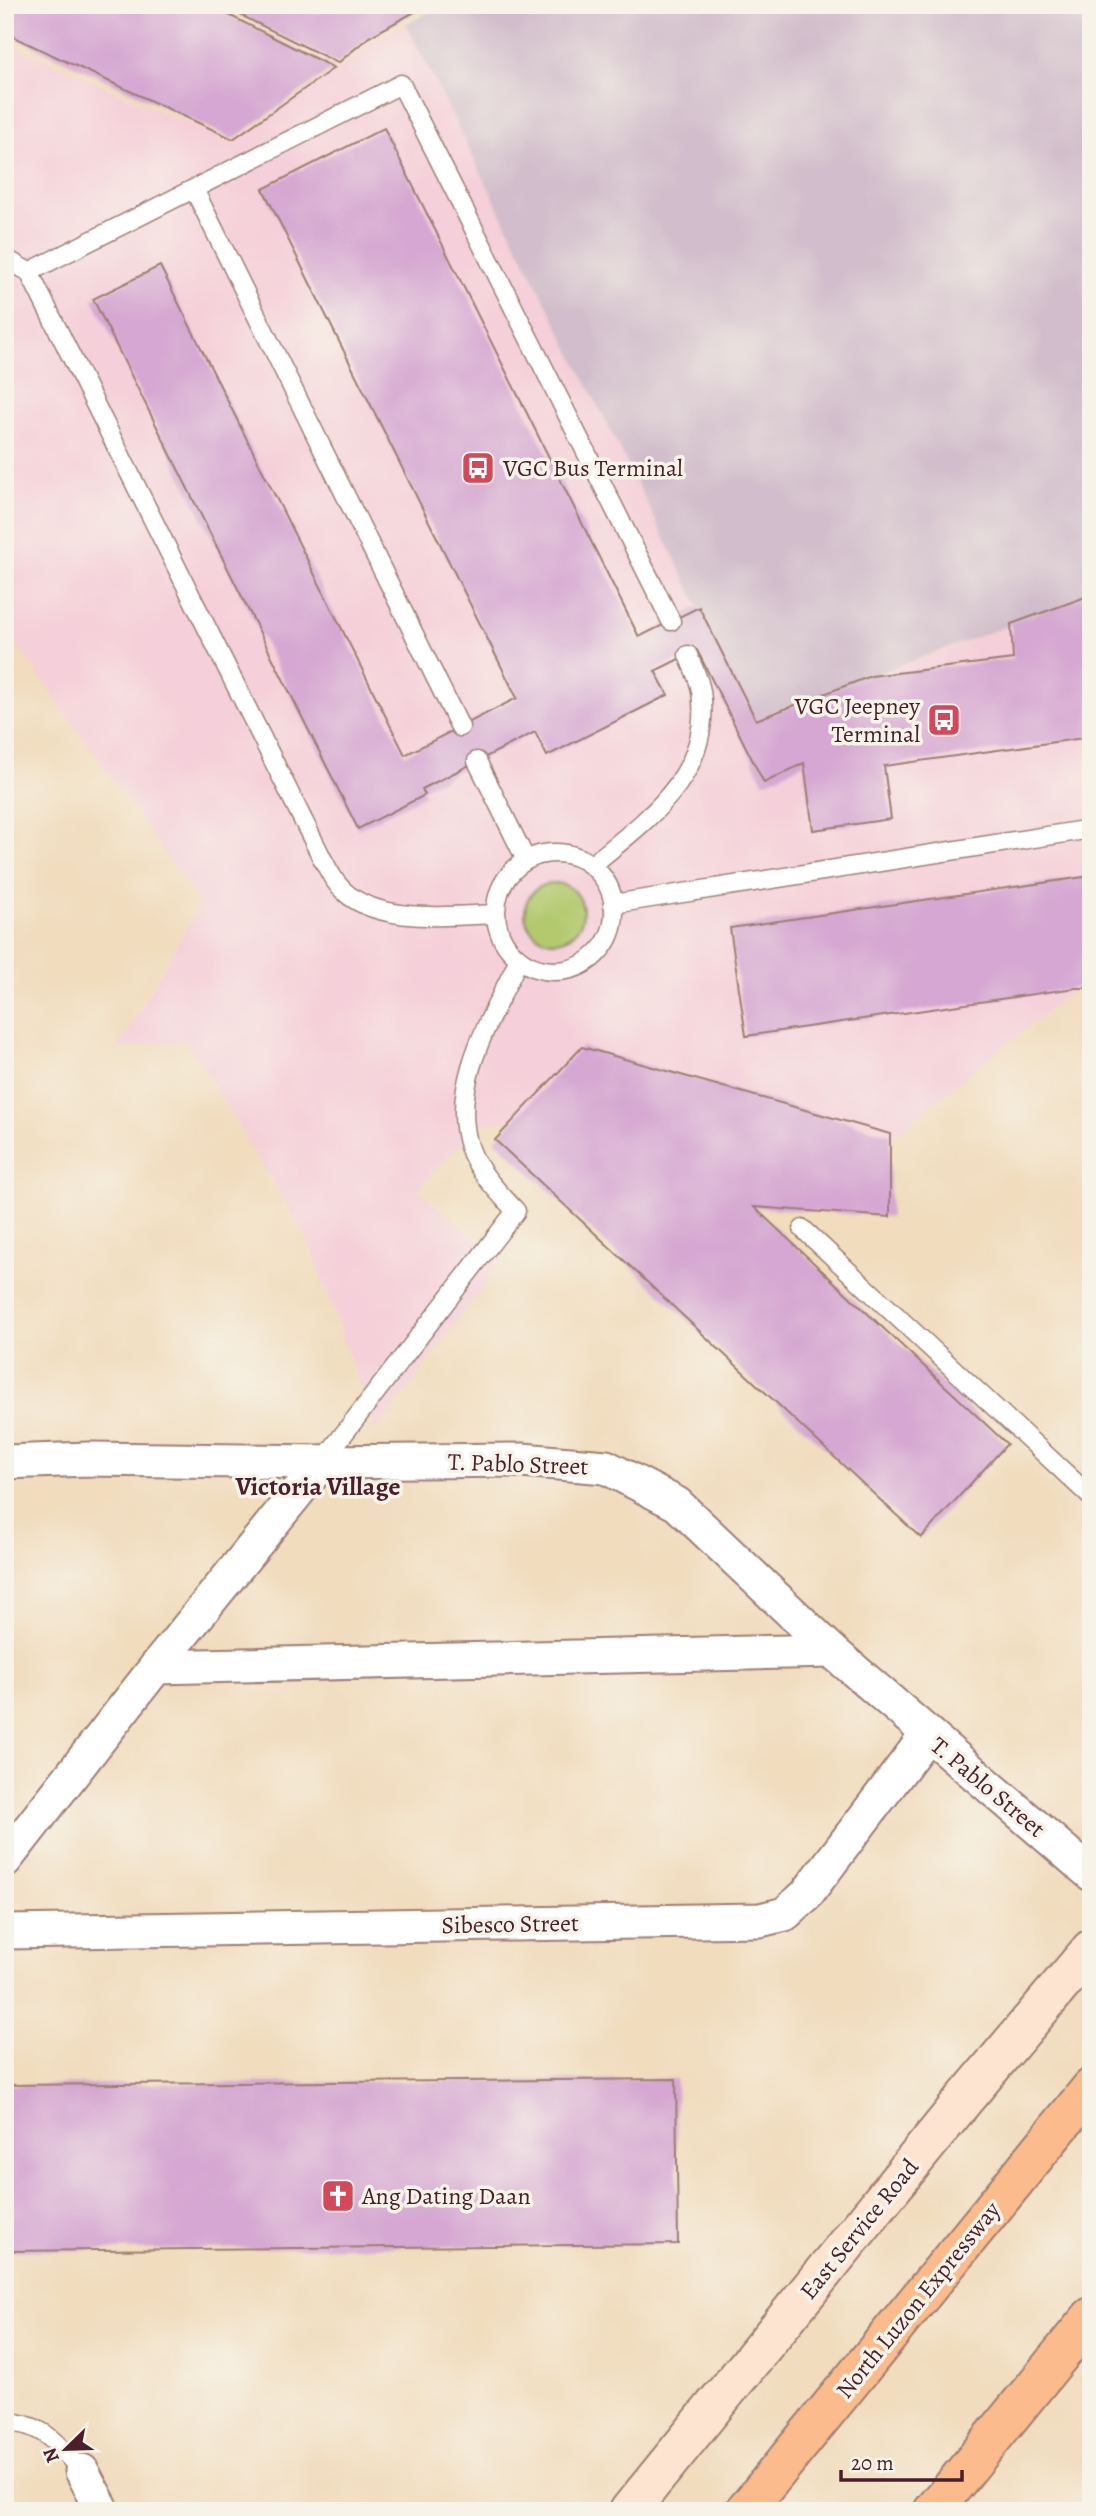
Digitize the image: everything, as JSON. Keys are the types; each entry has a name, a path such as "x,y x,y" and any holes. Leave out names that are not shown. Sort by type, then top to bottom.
{"highway":[{"name":"North Luzon Expressway","path":"745,2511 1091,2088"},
{"path":"933,2511 1091,2317"}],"main road":[{"name":"East Service Road","path":"629,2511 962,2102 1091,1949"}],"street":[{"name":"T. Pablo Street","path":"5,1462 89,1459 322,1462 522,1460 607,1467 677,1504 832,1651 1091,1874"},
{"path":"5,1860 156,1667 322,1462"},
{"path":"156,1667 832,1651"},
{"name":"Sibesco Street","path":"5,1933 760,1920 785,1914 806,1895 927,1735"},
{"path":"82,2471 103,2511"}],"lane":[{"path":"29,272 401,85 671,621"},
{"path":"194,189 460,727"},
{"path":"5,258 29,272 316,846 340,888 369,907 400,914 495,914"},
{"path":"592,865 655,813 679,783 696,754 703,718 700,688 688,654"},
{"path":"477,761 526,860"},
{"path":"613,904 1091,829"},
{"path":"559,852 577,856 592,865 607,883 613,904 613,924 606,942 592,958 576,968 556,971 536,968 519,959 507,947 499,931 495,914 498,892 509,874 526,860 542,853 559,852"},
{"path":"322,1462 516,1211 484,1173 470,1148 463,1116 467,1078 519,959"},
{"path":"803,1229 1091,1497"},
{"path":"5,2422 25,2423 47,2434 82,2471"}],"shaded area":[{"path":"443,5 553,5 577,11 587,5 1091,5 1091,595 756,720 406,24"},
{"path":"406,24 756,720 1091,595 1091,988 1075,989 867,1157 568,1105 478,1126 417,1189 501,1261 376,1432 309,1242 185,1039 118,1049 200,904 5,627 5,42 232,143 344,65 374,39"}],"green space":[{"path":"554,883 570,888 578,896 583,912 578,928 570,936 554,941 538,936 530,928 525,912 530,896 538,888"}],"building":[{"path":"5,5 219,5 217,9 334,68 233,139 5,33"},
{"path":"229,5 427,5 369,37 338,63 228,9"},
{"name":"VGC Bus Terminal","path":"384,128 639,637 699,607 756,720 871,676 1013,659 1011,624 1091,595 1091,737 884,766 891,819 813,830 804,763 764,783 697,650 655,671 668,695 547,756 535,732 422,789 425,795 358,829 93,299 160,266 405,755 517,698 263,189"},
{"path":"1091,876 1091,988 1075,988 746,1036 730,928"},
{"path":"582,1047 890,1134 890,1217 754,1207 1007,1444 921,1538 495,1140"},
{"path":"676,2079 678,2244 5,2251 5,2085"}],"place":[{"name":"VGC Bus Terminal","path":"478,468"},
{"name":"VGC Jeepney Terminal","path":"944,720"},
{"name":"Ang Dating Daan","path":"338,2196"}],"district":[{"name":"Victoria Village","path":"318,1486"}]}
